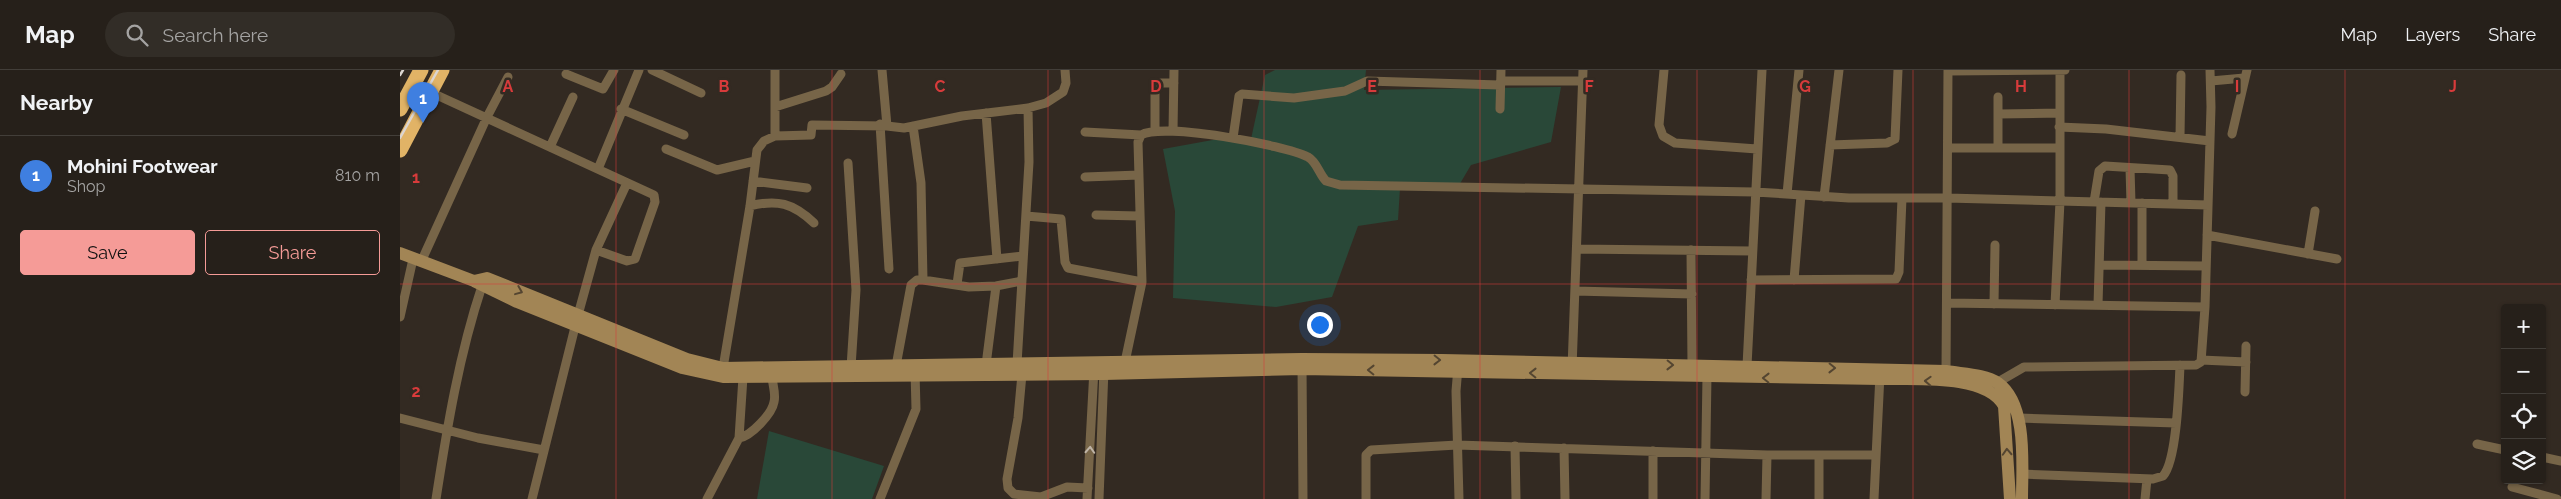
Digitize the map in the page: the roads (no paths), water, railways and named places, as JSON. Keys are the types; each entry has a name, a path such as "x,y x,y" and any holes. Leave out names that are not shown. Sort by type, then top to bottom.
{"highway":[{"path":"400,109 422,70"},
{"path":"400,150 442,70"}],"street":[{"path":"564,71 603,89 614,70"},
{"path":"598,169 621,109 639,70"},
{"path":"652,70 701,93"},
{"path":"775,70 775,136"},
{"path":"882,70 889,269"},
{"path":"723,368 750,206 754,161 759,146 775,136 811,135 812,125 884,125 899,128 1028,108 1046,103 1063,92 1066,83 1065,70"},
{"path":"1173,131 1174,70"},
{"path":"1500,109 1501,70"},
{"path":"1534,81 1535,70"},
{"path":"1572,368 1583,70"},
{"path":"1664,70 1659,125 1663,136 1675,143 1757,149"},
{"path":"1747,366 1754,192 1762,70"},
{"path":"1787,194 1798,70"},
{"path":"1824,196 1839,70"},
{"path":"1830,145 1887,143 1895,139 1898,70"},
{"path":"1946,371 1948,71 2062,70 2059,126 2060,201 2056,305"},
{"path":"2202,360 2212,81 2210,70"},
{"path":"775,107 826,91 832,87 840,74"},
{"path":"2212,81 2246,74 2232,134"},
{"path":"2180,137 2181,75"},
{"path":"400,318 417,260 508,76"},
{"path":"1233,138 1239,96 1242,94 1294,98 1345,91 1367,81 1501,83 1583,81"},
{"path":"1155,131 1154,88 1161,83 1174,83"},
{"path":"430,92 652,193 655,199 633,261 627,261 596,250"},
{"path":"550,147 573,97"},
{"path":"1998,97 1998,148"},
{"path":"1028,108 1029,162 1023,256 1018,418 1007,479 1008,488 1014,494 1041,497 1067,487 1088,488"},
{"path":"621,109 684,134"},
{"path":"986,113 998,259"},
{"path":"1998,114 2060,113"},
{"path":"913,126 921,183 923,280"},
{"path":"2059,126 2210,141"},
{"path":"1085,132 1141,135 1155,131 1173,131 1233,138 1306,156 1315,163 1322,177 1332,184 1754,192 1824,196 2208,205"},
{"path":"1125,362 1142,282 1138,142 1141,135"},
{"path":"1948,148 2059,148"},
{"path":"666,149 717,170 754,161"},
{"path":"848,163 856,290 852,367"},
{"path":"2098,305 2100,265 2097,202 2101,168 2171,171 2173,204"},
{"path":"2130,168 2131,203"},
{"path":"1085,177 1139,175"},
{"path":"752,181 807,188"},
{"path":"532,499 576,319 596,250 627,183"},
{"path":"1794,280 1801,195"},
{"path":"1751,280 1896,279 1899,275 1902,198"},
{"path":"750,206 771,202 784,204 804,213 814,223"},
{"path":"2142,203 2142,265"},
{"path":"2308,254 2314,211"},
{"path":"1096,215 1139,216"},
{"path":"1026,216 1061,219 1065,262 1068,268 1142,282"},
{"path":"2207,235 2337,259"},
{"path":"1994,304 1995,245"},
{"path":"1577,249 1752,251"},
{"path":"1691,250 1692,366"},
{"path":"400,253 478,284"},
{"path":"957,284 959,264 1023,256"},
{"path":"2100,265 2206,266"},
{"path":"436,499 447,430 478,284 487,278 682,368 723,377 772,378 915,371 1302,364"},
{"path":"896,366 911,285 917,280 969,287 996,286 1022,281"},
{"path":"986,365 996,286"},
{"path":"1575,291 1692,294"},
{"path":"1947,303 2205,307"},
{"path":"576,319 687,359 723,368 896,366 915,371 986,365 1019,369"},
{"path":"2245,392 2246,346"},
{"path":"1099,368 1125,362 1572,368 1747,366 1880,375 1992,386 2024,367 2180,365 2196,364 2202,360 2246,362"},
{"path":"1302,364 1304,499"},
{"path":"2022,474 2147,479 2158,478 2166,473 2169,466 2176,423 2180,365"},
{"path":"1459,366 1457,445 1459,499"},
{"path":"1087,499 1099,368"},
{"path":"1099,368 1099,499"},
{"path":"1572,368 1707,376 1880,375 1946,371 1977,376 2012,397 2019,418 2022,499"},
{"path":"880,499 916,409 915,371"},
{"path":"1874,499 1880,375"},
{"path":"1706,499 1707,376"},
{"path":"707,499 739,438 743,377"},
{"path":"739,438 750,434 773,407 775,397 772,378"},
{"path":"1992,386 1995,394 2004,406 2010,499"},
{"path":"400,418 447,430 544,450"},
{"path":"2019,418 2176,423"},
{"path":"2478,444 2501,449"},
{"path":"1366,499 1366,455 1368,452 1457,445 1767,455 1876,455"},
{"path":"1515,446 1516,499"},
{"path":"1564,448 1565,499"},
{"path":"1653,451 1653,499"},
{"path":"1766,499 1767,455"},
{"path":"1819,456 1819,499"},
{"path":"2546,458 2561,461"},
{"path":"2146,499 2147,479"},
{"path":"2512,487 2557,499"}],"railway":[{"path":"400,75 403,70"},
{"path":"400,138 438,70"}],"place":[{"name":"Mohini Footwear","path":"423,123"}]}
